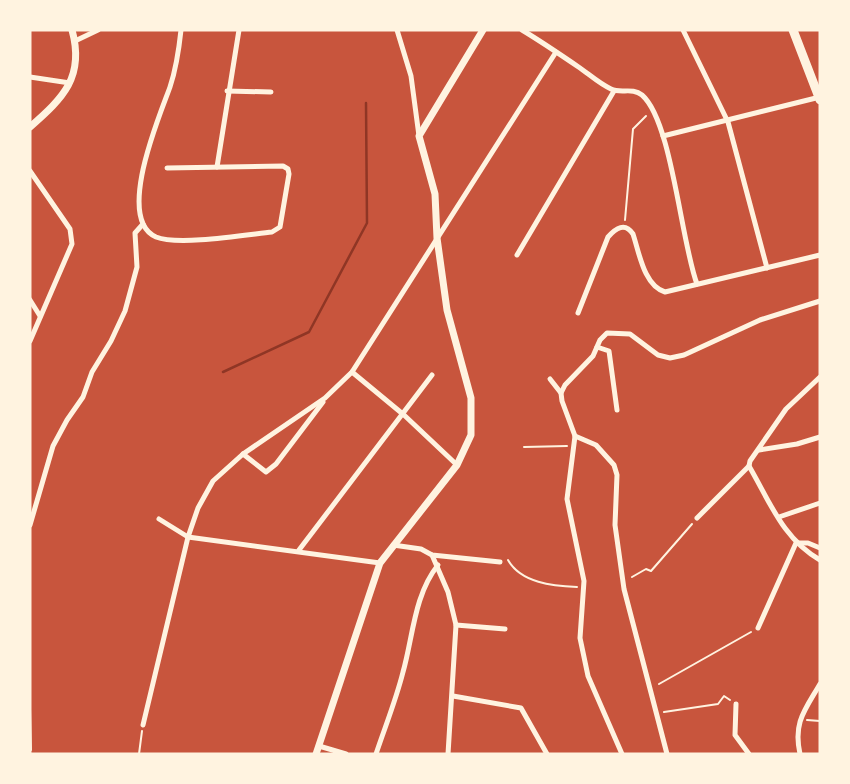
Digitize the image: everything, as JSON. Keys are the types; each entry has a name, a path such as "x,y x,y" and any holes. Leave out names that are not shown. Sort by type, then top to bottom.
{"main road":[{"path":"793,30 820,98"}],"street":[{"path":"30,127 54,106 70,83 76,62 72,30"},
{"path":"75,41 98,30"},
{"path":"167,167 283,166 288,169 289,174 283,218 279,227 272,232 190,240 157,237 148,232 143,224 140,210 143,167 149,141 170,86 181,30"},
{"path":"217,167 239,30"},
{"path":"316,754 380,563 457,465 471,435 471,398 447,310 437,238 435,194 419,136 411,76 397,30"},
{"path":"419,136 483,30"},
{"path":"522,30 614,91 635,91 642,95 663,136 689,264 697,284"},
{"path":"683,30 728,122 767,268"},
{"path":"243,454 266,472 276,464 325,398 352,372 556,52"},
{"path":"30,77 70,83"},
{"path":"228,91 271,92"},
{"path":"517,255 614,91"},
{"path":"663,136 820,98"},
{"path":"30,171 70,229 72,244 30,341"},
{"path":"30,525 53,446 66,420 83,397 92,372 125,311 138,267 135,233 143,224"},
{"path":"578,313 608,236 615,229 624,226 633,234 648,278 658,290 665,292 820,255"},
{"path":"30,300 40,316"},
{"path":"561,393 565,385 593,356 607,334 630,334 658,355 670,358 684,355 760,320 820,301"},
{"path":"599,343 609,351 617,410"},
{"path":"352,372 404,415 457,465"},
{"path":"299,550 432,375"},
{"path":"697,518 749,466 786,409 820,377"},
{"path":"550,379 561,393 575,436 566,499 584,587 580,638 588,676 622,754"},
{"path":"143,724 188,537 198,508 212,481 243,454 325,398"},
{"path":"575,436 596,445 614,465 617,475 615,525 629,618 652,688 667,754"},
{"path":"758,450 797,444 820,437"},
{"path":"749,466 796,543 820,560"},
{"path":"779,517 820,503"},
{"path":"159,519 188,537 380,563"},
{"path":"796,543 808,543 820,548"},
{"path":"758,628 796,543"},
{"path":"393,545 421,549 432,555 499,562"},
{"path":"432,555 438,565 456,625 448,754"},
{"path":"376,754 403,674 421,593 438,565"},
{"path":"456,625 505,629"},
{"path":"800,754 796,737 800,720 820,684"},
{"path":"453,696 517,706 525,710 547,754"},
{"path":"736,704 735,735 749,754"},
{"path":"319,746 346,754"}],"path":[{"path":"624,226 633,129 652,111"},
{"path":"524,447 575,446"},
{"path":"629,581 646,569 651,571 697,518"},
{"path":"499,562 505,555 518,573 542,583 584,587"},
{"path":"652,688 758,628"},
{"path":"657,713 718,704 724,696 736,704"},
{"path":"30,709 31,750"},
{"path":"800,720 820,721"},
{"path":"139,754 143,724"}],"waterway":[{"path":"223,372 309,332 367,223 366,103"}]}
